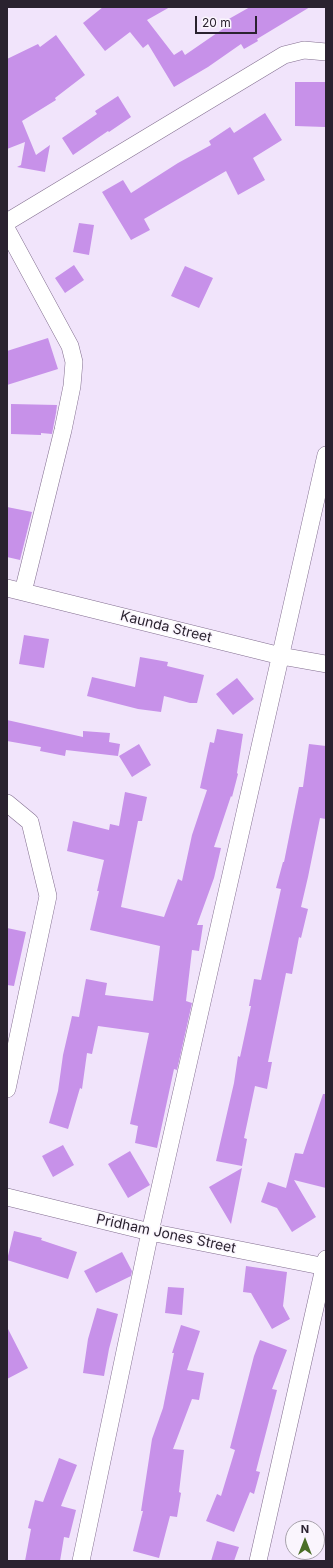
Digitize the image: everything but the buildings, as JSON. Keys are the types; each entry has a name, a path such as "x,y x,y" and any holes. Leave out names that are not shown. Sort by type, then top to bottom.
{"street":[{"path":"7,222 284,55 304,50 326,52"},
{"path":"7,230 70,346 74,362 72,386 63,430 15,590"},
{"path":"82,1561 150,1232 281,656 322,493 326,455"},
{"name":"Kaunda Street","path":"15,590 281,656 326,664"},
{"path":"7,803 30,822 48,896 7,1089"},
{"name":"Pridham Jones Street","path":"7,1197 150,1232 325,1264"},
{"path":"258,1561 325,1264"}]}
